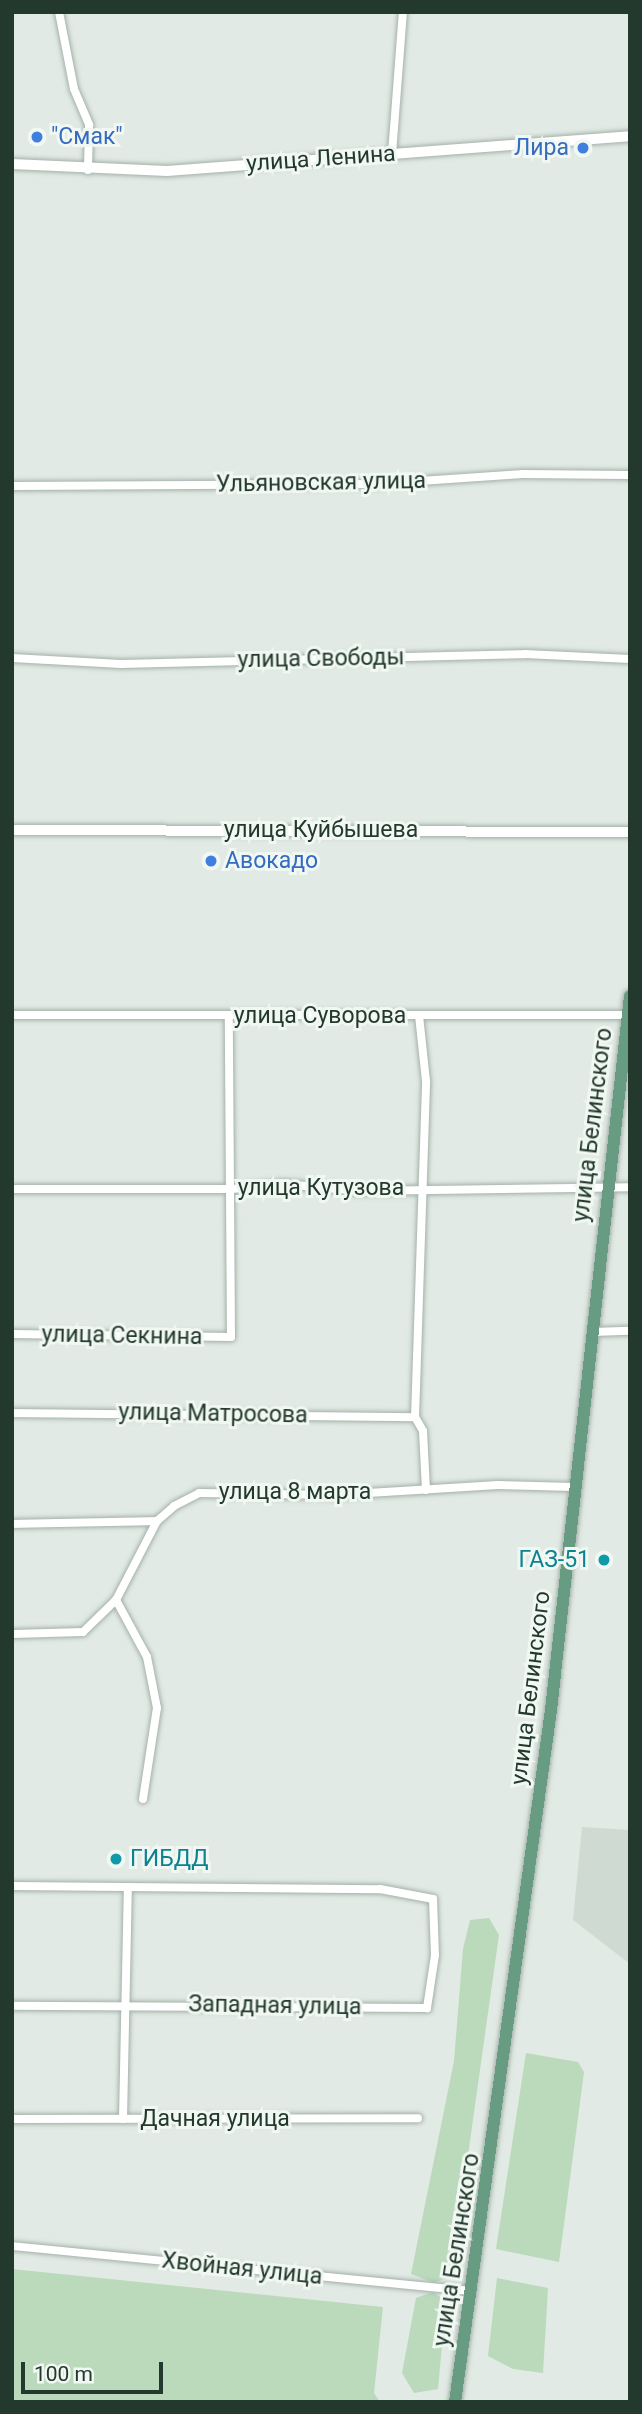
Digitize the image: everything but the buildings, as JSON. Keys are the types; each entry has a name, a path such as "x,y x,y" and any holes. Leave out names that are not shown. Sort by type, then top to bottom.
{"main road":[{"name":"улица Ленина","path":"12,164 88,170 167,171 630,136"},
{"name":"улица Куйбышева","path":"12,830 630,832"},
{"name":"улица Белинского","path":"455,2402 551,1710 573,1487 630,996"}],"street":[{"path":"59,12 74,89 89,125 88,170"},
{"path":"392,154 403,12"},
{"name":"Ульяновская улица","path":"12,486 376,484 523,474 630,475"},
{"name":"улица Свободы","path":"12,658 121,664 525,654 630,659"},
{"name":"улица Суворова","path":"12,1015 627,1015"},
{"path":"229,1016 232,1189"},
{"path":"419,1016 426,1081 415,1417 423,1431 426,1490"},
{"name":"улица Кутузова","path":"12,1189 232,1189 284,1184 360,1191 422,1187 607,1184 630,1187"},
{"name":"улица Секнина","path":"12,1334 231,1337 232,1189"},
{"path":"592,1332 630,1331"},
{"name":"улица Матросова","path":"12,1413 415,1417"},
{"name":"улица 8 марта","path":"116,1600 158,1521 199,1493 336,1495 573,1487"},
{"path":"12,1524 158,1521"},
{"path":"12,1634 83,1632 116,1600 147,1657 157,1708 143,1799"},
{"path":"12,1886 128,1887 124,2119"},
{"name":"Западная улица","path":"12,2006 125,2004 427,2008 435,1955 433,1899 380,1889 128,1887"},
{"name":"Дачная улица","path":"12,2119 418,2118"},
{"name":"Хвойная улица","path":"12,2246 472,2291"}],"shaded area":[{"path":"582,1827 630,1830 630,1964 573,1920"}],"green space":[{"path":"489,1918 499,1935 451,2276 434,2283 411,2274 454,2061 463,1949 470,1920"},
{"path":"526,2053 578,2062 584,2072 559,2262 496,2249"},
{"path":"12,2269 383,2307 374,2393 380,2402 12,2402"},
{"path":"497,2278 548,2288 543,2373 513,2369 488,2356"},
{"path":"433,2292 446,2301 438,2389 414,2393 402,2373 416,2298"}],"place":[{"name":"\"Смак\"","path":"37,137"},
{"name":"Лира","path":"583,148"},
{"name":"Авокадо","path":"211,861"},
{"name":"ГАЗ-51","path":"604,1560"},
{"name":"ГИБДД","path":"116,1859"}]}
